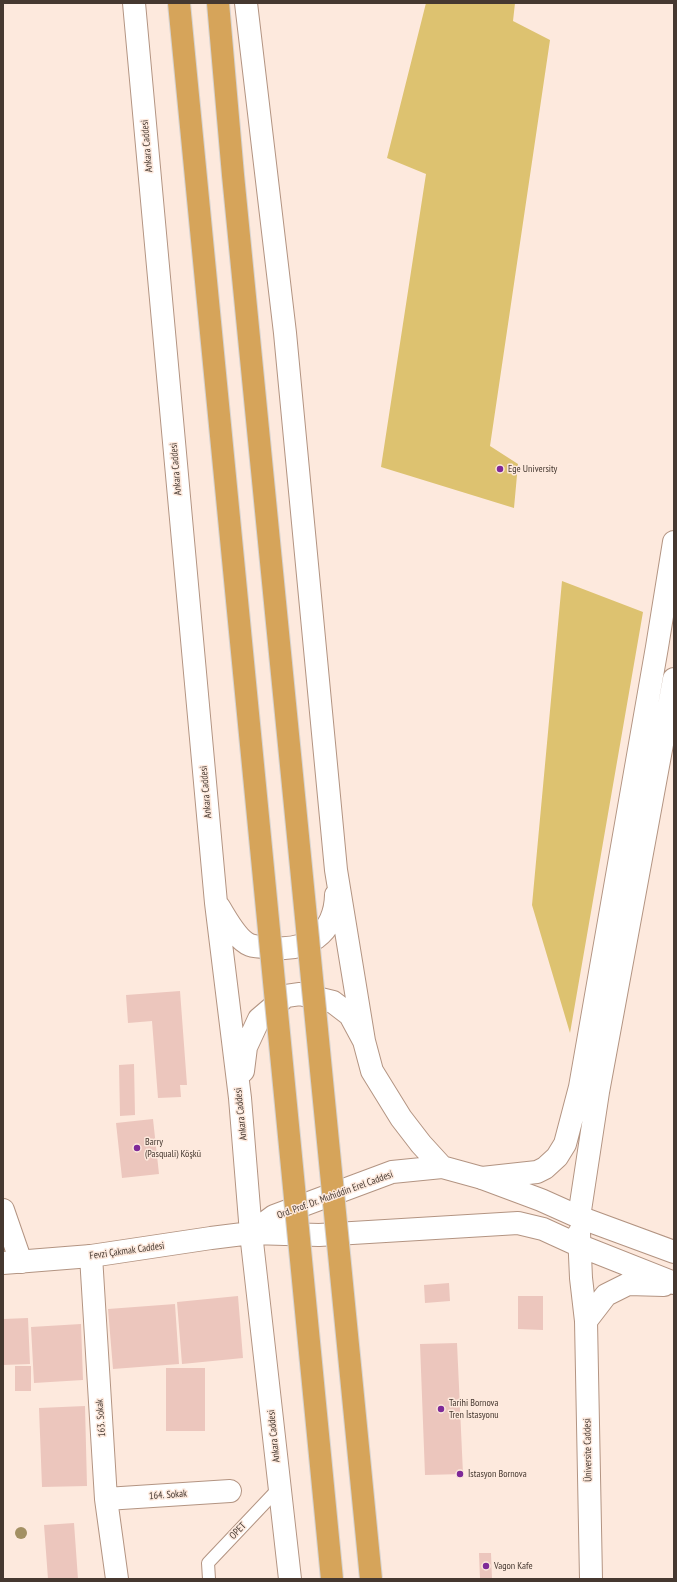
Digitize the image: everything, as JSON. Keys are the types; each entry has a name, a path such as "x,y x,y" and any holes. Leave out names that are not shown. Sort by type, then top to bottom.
{"highway":[{"path":"179,3 332,1579"},
{"path":"218,3 233,175 371,1579"}],"main road":[{"name":"Ankara Caddesi","path":"134,3 216,903 240,1098 251,1233 290,1579"},
{"path":"246,3 285,333 336,870 364,1041 372,1071 401,1118 421,1144 442,1167"},
{"path":"482,1178 537,1172 545,1168 557,1157 565,1144 580,1087 674,542"},
{"name":"Üniversite Caddesi","path":"591,1579 586,1321 578,1245 579,1217 598,1092 674,679"},
{"path":"216,903 237,934 250,945 276,948 295,947 316,939 328,927 336,908 336,870"},
{"path":"240,1098 246,1047 259,1019 286,996 300,994 333,1002 350,1015 364,1041"},
{"name":"Ord. Prof. Dr. Muhiddin Erel Caddesi","path":"251,1233 274,1216 392,1172 442,1167 482,1178 542,1200 579,1217 674,1252"},
{"path":"3,1210 12,1263"},
{"name":"Ord. Prof. Dr. Muhiddin Erel Caddesi","path":"251,1233 319,1235 518,1223 543,1229 578,1245 674,1284"},
{"name":"Fevzi Çakmak Caddesi","path":"12,1263 91,1256 251,1233"},
{"name":"163. Sokak","path":"91,1256 106,1499 117,1579"},
{"path":"586,1321 606,1295 628,1284 674,1284"},
{"name":"164. Sokak","path":"106,1499 230,1491"}],"lane":[{"name":"OPET","path":"209,1579 208,1563 280,1488"}],"shaded area":[{"path":"426,3 515,3 513,21 550,40 490,446 518,464 514,508 381,467 426,174 387,158"},
{"path":"562,581 643,612 570,1033 532,905"}],"building":[{"path":"180,991 187,1085 180,1085 181,1097 158,1098 152,1021 128,1023 126,995"},
{"path":"134,1064 135,1115 120,1116 119,1065"},
{"name":"Barry (Pasquali) Köşkü","path":"153,1119 159,1174 122,1178 116,1123"},
{"path":"449,1283 450,1301 425,1303 424,1285"},
{"path":"238,1296 243,1358 182,1364 177,1302"},
{"path":"518,1296 543,1296 543,1330 518,1329"},
{"path":"175,1304 179,1364 113,1369 108,1309"},
{"path":"28,1318 30,1364 3,1365 3,1319"},
{"path":"81,1324 83,1380 34,1383 31,1327"},
{"name":"Tarihi Bornova Tren İstasyonu","path":"457,1343 463,1474 425,1475 420,1344"},
{"path":"15,1366 31,1366 31,1391 15,1391"},
{"path":"166,1368 205,1368 205,1431 166,1431"},
{"path":"85,1406 87,1486 42,1487 39,1408"},
{"path":"74,1523 78,1579 48,1579 44,1525"},
{"name":"Vagon Kafe","path":"479,1553 491,1553 492,1579 480,1579"}],"place":[{"name":"Ege University","path":"500,469"},
{"name":"Barry (Pasquali) Köşkü","path":"137,1148"},
{"name":"Tarihi Bornova Tren İstasyonu","path":"441,1409"},
{"name":"İstasyon Bornova","path":"460,1474"},
{"name":"Vagon Kafe","path":"486,1566"}]}
